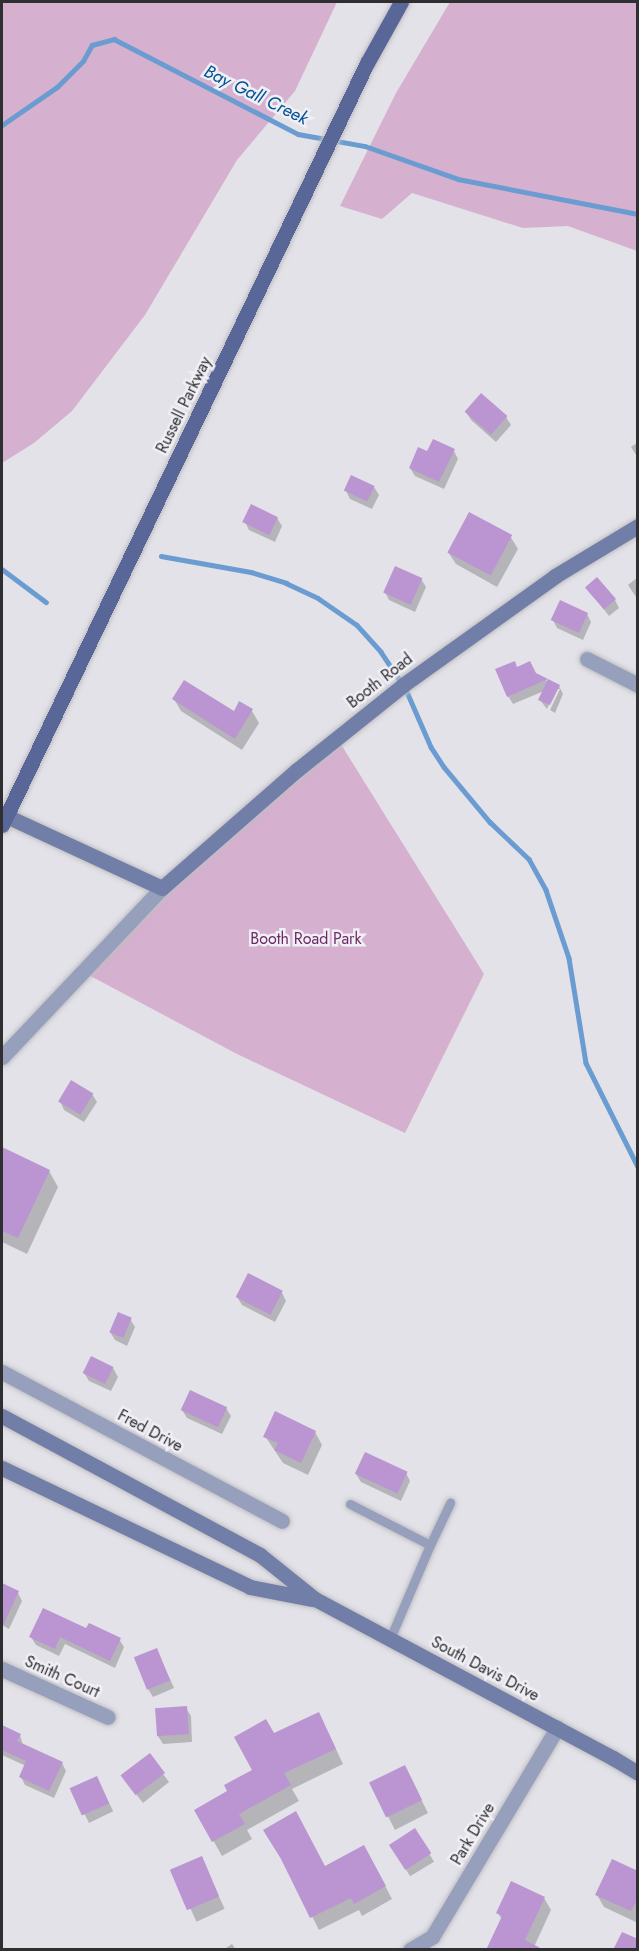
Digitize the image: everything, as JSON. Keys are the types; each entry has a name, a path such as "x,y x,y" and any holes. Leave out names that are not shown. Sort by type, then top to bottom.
{"main road":[{"name":"Russell Parkway","path":"3,819 305,196 366,63 401,2"}],"street":[{"name":"Booth Road","path":"2,1057 162,888 297,770 403,685 555,576 638,526"},
{"path":"587,659 638,685"},
{"path":"3,819 162,888"},
{"name":"Fred Drive","path":"2,1372 282,1521"},
{"name":"South Davis Drive","path":"2,1416 260,1555 315,1599 638,1773"},
{"name":"South Davis Drive","path":"2,1468 250,1587 315,1599"},
{"name":"Smith Court","path":"2,1669 108,1717"},
{"name":"Park Drive","path":"410,1950 432,1937 557,1728"}],"lane":[{"path":"390,1639 450,1503"},
{"path":"350,1504 430,1545"}],"green space":[{"path":"2,2 337,2 295,91 237,160 145,315 72,411 34,443 2,463"},
{"path":"450,2 637,2 637,251 568,226 523,228 412,193 382,219 340,206 396,93"},
{"name":"Booth Road Park","path":"337,738 484,974 405,1133 237,1054 83,972 162,888"}],"building":[{"path":"481,393 507,416 491,435 465,412"},
{"path":"433,439 455,449 439,482 409,468 418,447 427,451"},
{"path":"351,475 375,486 367,501 344,490"},
{"path":"251,504 278,517 269,535 242,522"},
{"path":"469,512 512,535 491,576 447,553"},
{"path":"395,566 422,578 411,605 383,592"},
{"path":"597,577 616,599 604,609 585,587"},
{"path":"560,600 588,613 579,633 551,620"},
{"path":"515,661 517,667 530,661 536,673 548,679 507,697 495,669"},
{"path":"548,679 560,685 550,705 538,700"},
{"path":"184,680 234,711 239,701 253,709 235,739 172,699"},
{"path":"71,1080 93,1093 80,1115 58,1101"},
{"path":"2,1147 50,1170 18,1238 2,1231"},
{"path":"248,1273 283,1291 270,1315 236,1297"},
{"path":"118,1312 132,1318 123,1338 109,1332"},
{"path":"91,1356 113,1367 105,1384 83,1373"},
{"path":"190,1390 227,1407 218,1427 181,1410"},
{"path":"275,1411 316,1431 301,1463 274,1450 278,1443 263,1437"},
{"path":"365,1452 408,1472 397,1494 355,1474"},
{"path":"2,1583 19,1591 2,1628"},
{"path":"43,1608 86,1628 89,1623 121,1638 110,1661 60,1637 55,1649 29,1637"},
{"path":"157,1648 170,1680 147,1690 134,1657"},
{"path":"187,1706 189,1734 157,1736 155,1708"},
{"path":"319,1712 336,1749 284,1773 291,1785 239,1814 245,1824 212,1842 194,1810 227,1791 224,1785 252,1770 234,1737 266,1719 274,1733"},
{"path":"2,1725 21,1734 17,1741 63,1762 49,1791 19,1777 26,1761 2,1750"},
{"path":"150,1753 165,1773 135,1795 120,1775"},
{"path":"405,1765 422,1800 386,1818 369,1783"},
{"path":"97,1776 109,1803 82,1816 70,1788"},
{"path":"296,1811 325,1866 364,1845 386,1886 354,1904 351,1898 310,1918 281,1859 263,1830"},
{"path":"415,1828 431,1853 405,1870 389,1845"},
{"path":"202,1856 219,1897 187,1910 170,1870"},
{"path":"612,1859 638,1871 638,1898 631,1911 595,1895"},
{"path":"511,1881 545,1897 525,1940 544,1950 486,1950 502,1916 496,1913"},
{"path":"622,1932 638,1939 638,1950 613,1950"}],"waterway":[{"name":"Bay Gall Creek","path":"2,125 57,87 83,61 92,45 114,39 298,134 365,146 458,179 638,214"},
{"path":"161,556 251,572 286,583 318,598 357,625 381,652 401,682"},
{"path":"2,569 46,602"},
{"path":"407,692 431,747 444,767 490,822 529,859 546,890 569,958 586,1063 638,1167"}]}
